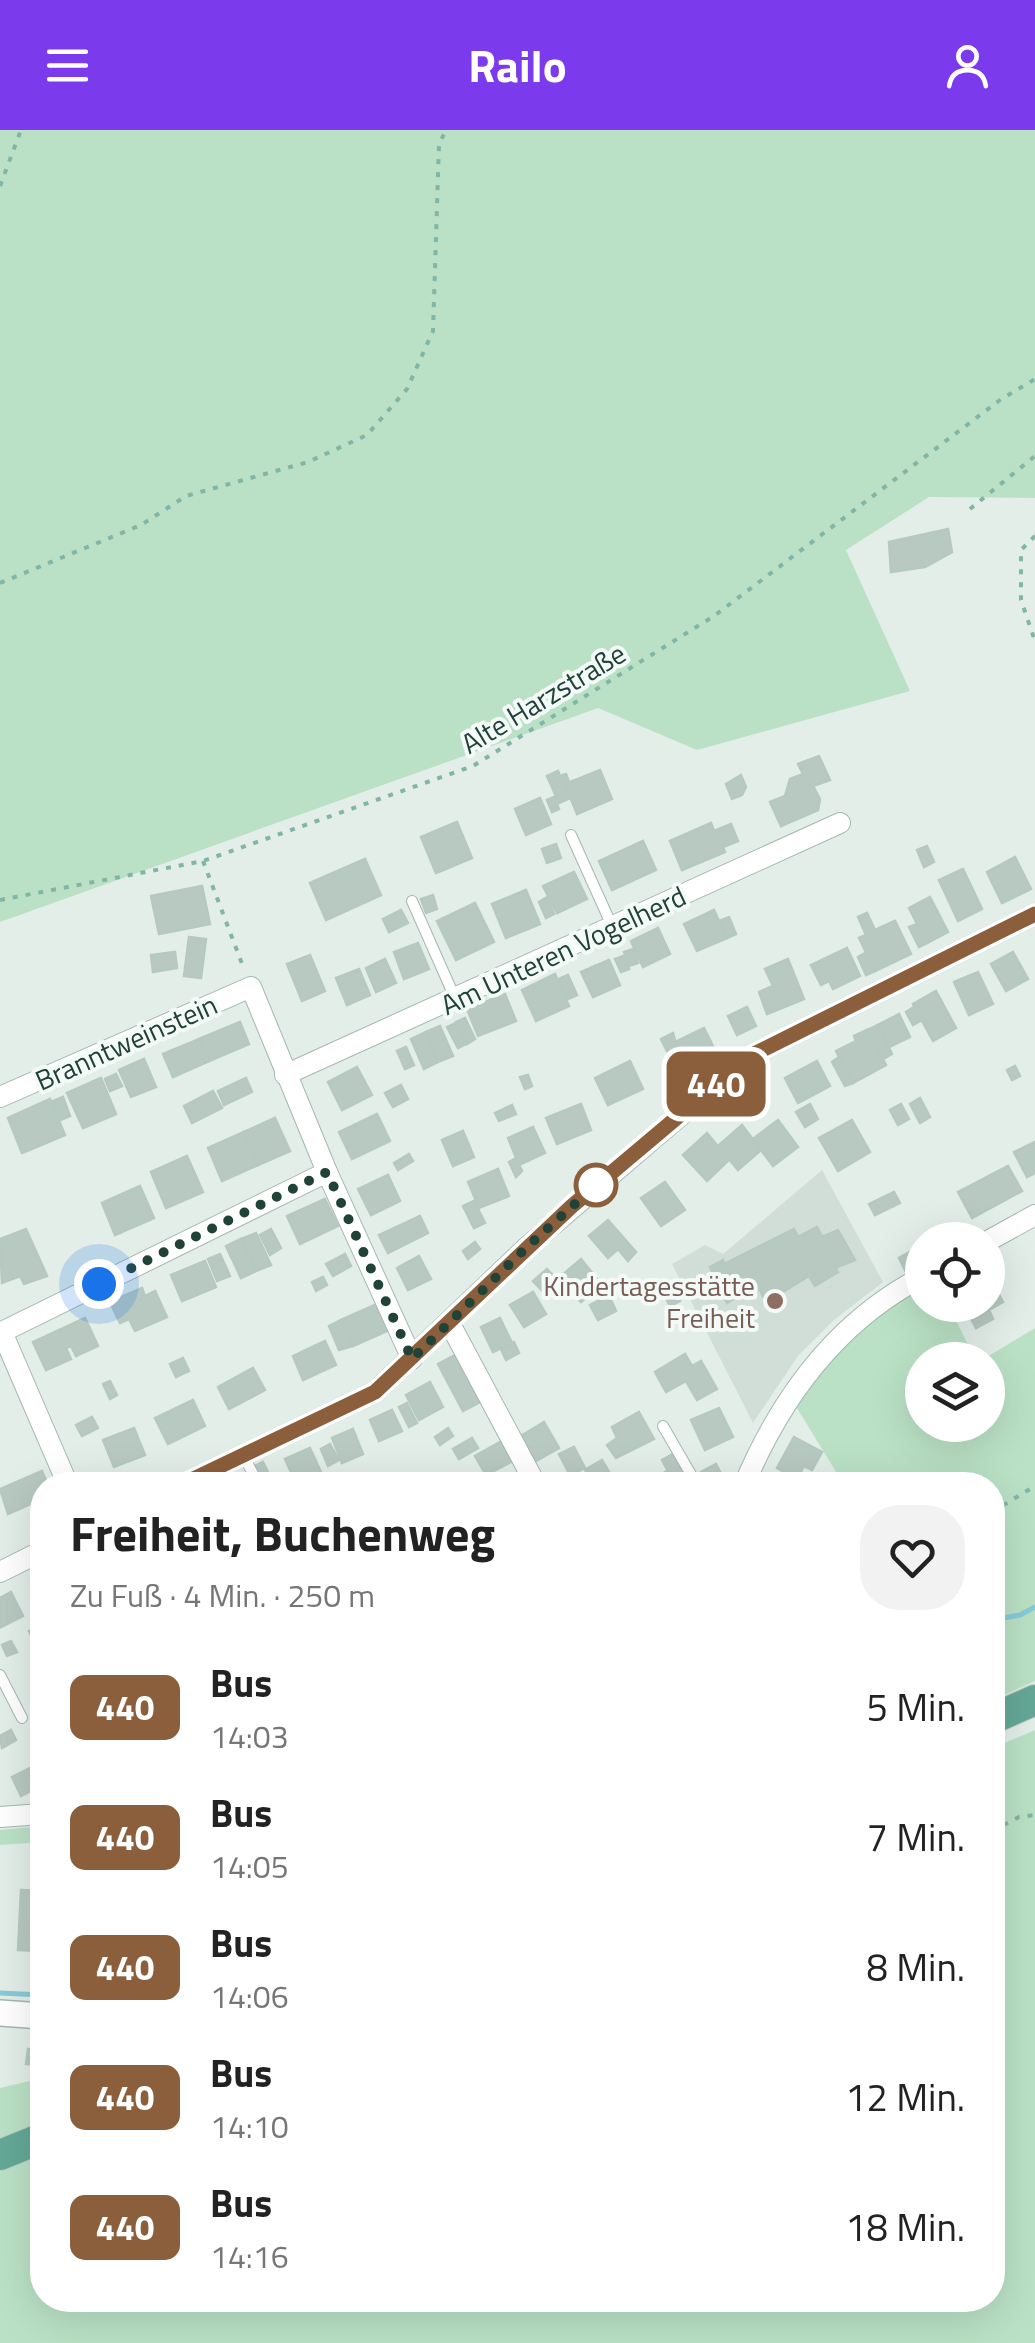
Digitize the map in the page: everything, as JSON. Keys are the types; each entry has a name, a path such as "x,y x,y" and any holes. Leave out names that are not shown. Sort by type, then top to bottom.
{"main road":[{"path":"1005,1713 1035,1700"},
{"path":"1005,1733 1035,1720"},
{"path":"0,2155 30,2143"}],"street":[{"name":"Am Unteren Vogelherd","path":"285,1075 840,823"},
{"path":"209,1472 375,1392 594,1186 750,1056 1035,914"},
{"path":"251,987 285,1075 412,1359"},
{"name":"Branntweinstein","path":"0,1097 251,987"},
{"path":"62,1472 1,1332 327,1172"},
{"path":"1005,1232 1035,1215"},
{"path":"750,1472 777,1418 822,1353 883,1300 905,1287"},
{"path":"449,1322 529,1472"},
{"path":"0,1572 30,1558"},
{"path":"0,1816 30,1815"},
{"path":"0,2014 30,2015"}],"lane":[{"path":"571,835 612,927"},
{"path":"412,901 456,999"},
{"path":"664,1426 690,1472"},
{"path":"243,1456 252,1472"},
{"path":"0,1676 22,1718"}],"path":[{"path":"0,186 21,130"},
{"path":"0,584 141,525 186,496 308,462 367,435 407,389 433,331 439,144 446,130"},
{"name":"Alte Harzstraße","path":"0,900 204,861 473,766 714,616 1000,400 1035,379"},
{"path":"970,509 1035,456"},
{"path":"1035,536 1021,550 1021,600 1035,641"},
{"path":"204,861 251,987"},
{"path":"1005,1504 1035,1486"},
{"path":"1005,1824 1035,1815"}],"shaded area":[{"name":"Kindertagesstätte Freiheit","path":"822,1170 883,1282 834,1320 798,1356 753,1423 672,1264 705,1245 723,1254"}],"green space":[{"path":"0,130 1035,130 1035,498 929,497 846,550 910,691 697,750 598,708 0,922"},
{"path":"905,1296 905,1322 957,1322 967,1342 905,1342 905,1442 1005,1442 1005,1346 1035,1328 1035,1681 1005,1695 1005,1472 836,1472 794,1403 850,1335"},
{"path":"1035,1730 1035,2343 0,2343 0,2166 30,2155 30,2312 1005,2312 1005,1743"},
{"path":"30,1827 30,1843 0,1845 0,1830"},
{"path":"30,2081 30,2129 0,2141 0,2088"}],"building":[{"path":"948,529 952,552 925,567 891,572 889,542"},
{"path":"819,756 830,780 813,786 820,799 818,810 781,826 770,802 785,796 790,779 803,774 798,764"},
{"path":"600,770 612,799 577,814 565,784"},
{"path":"558,771 560,776 566,774 570,798 559,803 547,776"},
{"path":"741,775 746,787 742,795 732,799 726,784"},
{"path":"554,797 559,809 552,812 547,800"},
{"path":"540,798 551,824 526,835 515,809"},
{"path":"457,822 472,858 436,873 421,837"},
{"path":"711,823 714,831 731,824 738,841 723,847 725,852 682,870 670,841"},
{"path":"643,841 656,870 612,890 599,861"},
{"path":"556,844 561,858 547,863 542,849"},
{"path":"927,846 934,862 924,867 917,850"},
{"path":"1015,857 1031,889 1002,903 987,872"},
{"path":"365,859 381,895 326,920 310,883"},
{"path":"963,869 982,909 958,921 939,880"},
{"path":"574,872 587,899 557,913 543,886"},
{"path":"202,886 210,924 159,934 151,896"},
{"path":"526,890 540,924 506,938 492,904"},
{"path":"433,895 437,909 426,913 421,899"},
{"path":"547,897 554,914 546,918 539,902"},
{"path":"930,897 948,932 927,943 909,908"},
{"path":"475,903 494,942 456,960 437,921"},
{"path":"401,910 408,923 389,932 383,919"},
{"path":"714,910 727,938 697,951 684,924"},
{"path":"867,913 875,930 895,921 911,954 875,971 859,938 866,935 858,917"},
{"path":"729,917 736,934 727,938 719,921"},
{"path":"917,924 927,943 919,947 909,927"},
{"path":"658,928 670,954 643,967 631,941"},
{"path":"189,937 206,939 201,978 184,976"},
{"path":"418,943 429,969 404,979 394,952"},
{"path":"847,948 860,976 833,989 829,981 821,985 811,965"},
{"path":"633,949 638,963 629,966 624,952"},
{"path":"175,952 177,968 153,972 151,955"},
{"path":"867,952 875,971 866,975 858,957"},
{"path":"1013,952 1028,979 1006,991 991,964"},
{"path":"310,955 325,991 302,1001 287,964"},
{"path":"623,956 629,969 621,972 615,959"},
{"path":"385,959 396,983 376,992 366,968"},
{"path":"788,959 804,999 767,1014 759,992 773,986 765,969"},
{"path":"609,960 620,985 593,997 581,972"},
{"path":"359,969 370,995 347,1005 336,978"},
{"path":"978,972 993,1004 969,1015 954,982"},
{"path":"555,974 569,1006 536,1021 522,990"},
{"path":"568,975 577,995 568,999 559,979"},
{"path":"936,991 956,1028 933,1041 913,1004"},
{"path":"505,994 516,1021 478,1036 467,1009"},
{"path":"747,1007 756,1026 737,1035 728,1016"},
{"path":"914,1007 922,1020 913,1025 906,1012"},
{"path":"899,1014 910,1037 889,1047 878,1025"},
{"path":"465,1018 475,1039 467,1044 456,1022"},
{"path":"240,1022 249,1044 209,1061 199,1039"},
{"path":"456,1023 466,1044 458,1048 447,1027"},
{"path":"878,1025 892,1054 883,1059 867,1030"},
{"path":"440,1026 453,1056 438,1062 426,1032"},
{"path":"704,1028 718,1056 687,1071 673,1043"},
{"path":"867,1030 886,1065 853,1083 836,1051"},
{"path":"426,1032 438,1062 424,1069 411,1039"},
{"path":"673,1033 679,1055 671,1059 661,1039"},
{"path":"199,1039 209,1061 173,1077 163,1054"},
{"path":"406,1047 414,1065 405,1069 397,1051"},
{"path":"839,1057 853,1083 845,1086 832,1062"},
{"path":"144,1059 156,1087 131,1097 119,1070"},
{"path":"630,1061 643,1089 608,1105 595,1078"},
{"path":"817,1061 830,1086 798,1103 785,1078"},
{"path":"1015,1066 1020,1076 1012,1080 1007,1070"},
{"path":"357,1067 372,1095 342,1110 328,1082"},
{"path":"116,1074 122,1086 110,1091 105,1079"},
{"path":"528,1075 532,1086 525,1089 520,1077"},
{"path":"101,1078 116,1114 83,1128 67,1093"},
{"path":"246,1078 252,1092 224,1105 218,1091"},
{"path":"401,1085 408,1099 393,1107 385,1093"},
{"path":"213,1091 222,1108 192,1123 184,1106"},
{"path":"63,1097 70,1116 60,1120 53,1101"},
{"path":"920,1098 930,1117 920,1123 910,1104"},
{"path":"50,1099 65,1135 22,1153 8,1118"},
{"path":"581,1104 591,1130 557,1144 546,1118"},
{"path":"810,1104 818,1119 805,1127 796,1112"},
{"path":"901,1104 909,1119 898,1125 890,1110"},
{"path":"512,1105 516,1114 499,1121 495,1113"},
{"path":"377,1114 390,1141 352,1159 339,1132"},
{"path":"275,1118 290,1151 258,1165 244,1132"},
{"path":"778,1120 798,1147 773,1166 753,1139"},
{"path":"852,1120 870,1152 838,1171 819,1138"},
{"path":"742,1125 761,1150 738,1170 718,1146"},
{"path":"533,1127 545,1153 519,1165 508,1138"},
{"path":"463,1131 474,1157 453,1166 442,1140"},
{"path":"244,1132 258,1165 222,1181 208,1148"},
{"path":"707,1133 729,1160 707,1181 683,1155"},
{"path":"1035,1142 1035,1173 1027,1177 1014,1152"},
{"path":"409,1154 413,1161 398,1170 394,1163"},
{"path":"187,1156 203,1192 166,1208 151,1172"},
{"path":"516,1158 522,1171 516,1177 509,1162"},
{"path":"1008,1166 1022,1191 972,1218 958,1192"},
{"path":"498,1169 509,1196 479,1208 468,1182"},
{"path":"388,1175 400,1201 371,1215 358,1189"},
{"path":"665,1182 685,1210 661,1226 641,1198"},
{"path":"140,1186 154,1218 115,1235 102,1203"},
{"path":"894,1192 900,1203 875,1215 869,1204"},
{"path":"325,1199 338,1226 300,1244 287,1216"},
{"path":"474,1201 485,1223 474,1228 463,1206"},
{"path":"420,1216 428,1233 388,1253 379,1235"},
{"path":"608,1220 636,1252 628,1261 618,1249 608,1258 589,1236"},
{"path":"817,1227 822,1237 838,1230 855,1260 835,1268 838,1272 815,1286 809,1276 773,1298 764,1298 757,1285 727,1303 710,1267 723,1260 724,1264 794,1229 798,1237"},
{"path":"26,1229 47,1276 24,1284 20,1276 2,1283 0,1239"},
{"path":"271,1229 281,1248 270,1255 260,1235"},
{"path":"256,1233 271,1265 256,1271 241,1239"},
{"path":"241,1239 256,1271 241,1278 226,1246"},
{"path":"475,1242 480,1249 468,1259 463,1251"},
{"path":"220,1254 230,1276 217,1281 208,1259"},
{"path":"345,1254 351,1266 333,1276 326,1264"},
{"path":"419,1256 431,1279 408,1290 397,1268"},
{"path":"581,1259 602,1285 581,1302 560,1277"},
{"path":"205,1261 216,1287 182,1301 171,1275"},
{"path":"547,1269 561,1284 547,1296 533,1281"},
{"path":"323,1277 327,1285 316,1291 312,1282"},
{"path":"671,1283 680,1301 670,1306 661,1289"},
{"path":"142,1288 145,1296 155,1291 167,1317 135,1331 129,1319 120,1323 110,1302"},
{"path":"533,1292 546,1314 524,1327 510,1305"},
{"path":"609,1295 616,1311 598,1320 590,1305"},
{"path":"377,1304 389,1330 353,1346 341,1320"},
{"path":"85,1318 98,1346 76,1356 71,1346 66,1348 71,1359 46,1370 33,1342"},
{"path":"500,1318 512,1343 493,1352 481,1327"},
{"path":"341,1320 353,1346 339,1350 329,1326"},
{"path":"325,1341 336,1365 303,1380 293,1356"},
{"path":"514,1342 519,1353 506,1360 501,1349"},
{"path":"459,1353 484,1400 463,1411 438,1364"},
{"path":"685,1354 692,1366 701,1361 717,1389 697,1400 686,1381 666,1392 655,1372"},
{"path":"183,1358 189,1371 176,1377 170,1364"},
{"path":"253,1368 265,1390 229,1409 218,1387"},
{"path":"110,1381 117,1395 110,1399 103,1384"},
{"path":"430,1382 443,1407 419,1420 406,1395"},
{"path":"193,1400 205,1426 168,1444 155,1418"},
{"path":"407,1403 417,1423 409,1427 399,1407"},
{"path":"719,1408 733,1437 705,1450 691,1420"},
{"path":"392,1410 402,1431 379,1441 370,1420"},
{"path":"639,1412 654,1439 616,1458 607,1445 617,1438 612,1427"},
{"path":"92,1417 98,1428 82,1436 76,1425"},
{"path":"544,1422 559,1448 536,1461 521,1436"},
{"path":"134,1428 145,1455 114,1467 103,1440"},
{"path":"448,1428 453,1436 440,1445 435,1437"},
{"path":"353,1429 363,1454 342,1463 332,1438"},
{"path":"794,1437 822,1452 812,1470 804,1466 801,1472 784,1472 777,1468"},
{"path":"472,1438 478,1448 459,1459 453,1449"},
{"path":"500,1442 511,1462 484,1472 475,1456"},
{"path":"330,1444 339,1460 328,1466 321,1449"},
{"path":"574,1447 585,1468 568,1472 559,1454"},
{"path":"310,1448 321,1472 291,1472 285,1459"},
{"path":"673,1454 683,1472 668,1472 662,1460"},
{"path":"602,1460 609,1472 586,1472"},
{"path":"263,1462 268,1472 258,1472 255,1466"},
{"path":"716,1464 720,1472 701,1472"},
{"path":"30,1476 30,1504 8,1514 0,1489"},
{"path":"11,1592 23,1616 1,1627 0,1598"},
{"path":"11,1641 17,1652 7,1656 2,1645"},
{"path":"11,1730 16,1740 2,1748 0,1736"},
{"path":"30,1768 30,1791 21,1796 12,1777"},
{"path":"21,1890 30,1890 30,1950 18,1950"}],"waterway":[{"path":"1005,1618 1035,1607"},
{"path":"0,1993 30,1994"}],"bus line":[{"name":"440","path":"208,1472 375,1392 572,1206 750,1056 1035,914"}],"place":[{"name":"Kindertagesstätte Freiheit","path":"775,1301"}],"route":[{"path":"99,1284 327,1172 412,1359 596,1185"}]}
